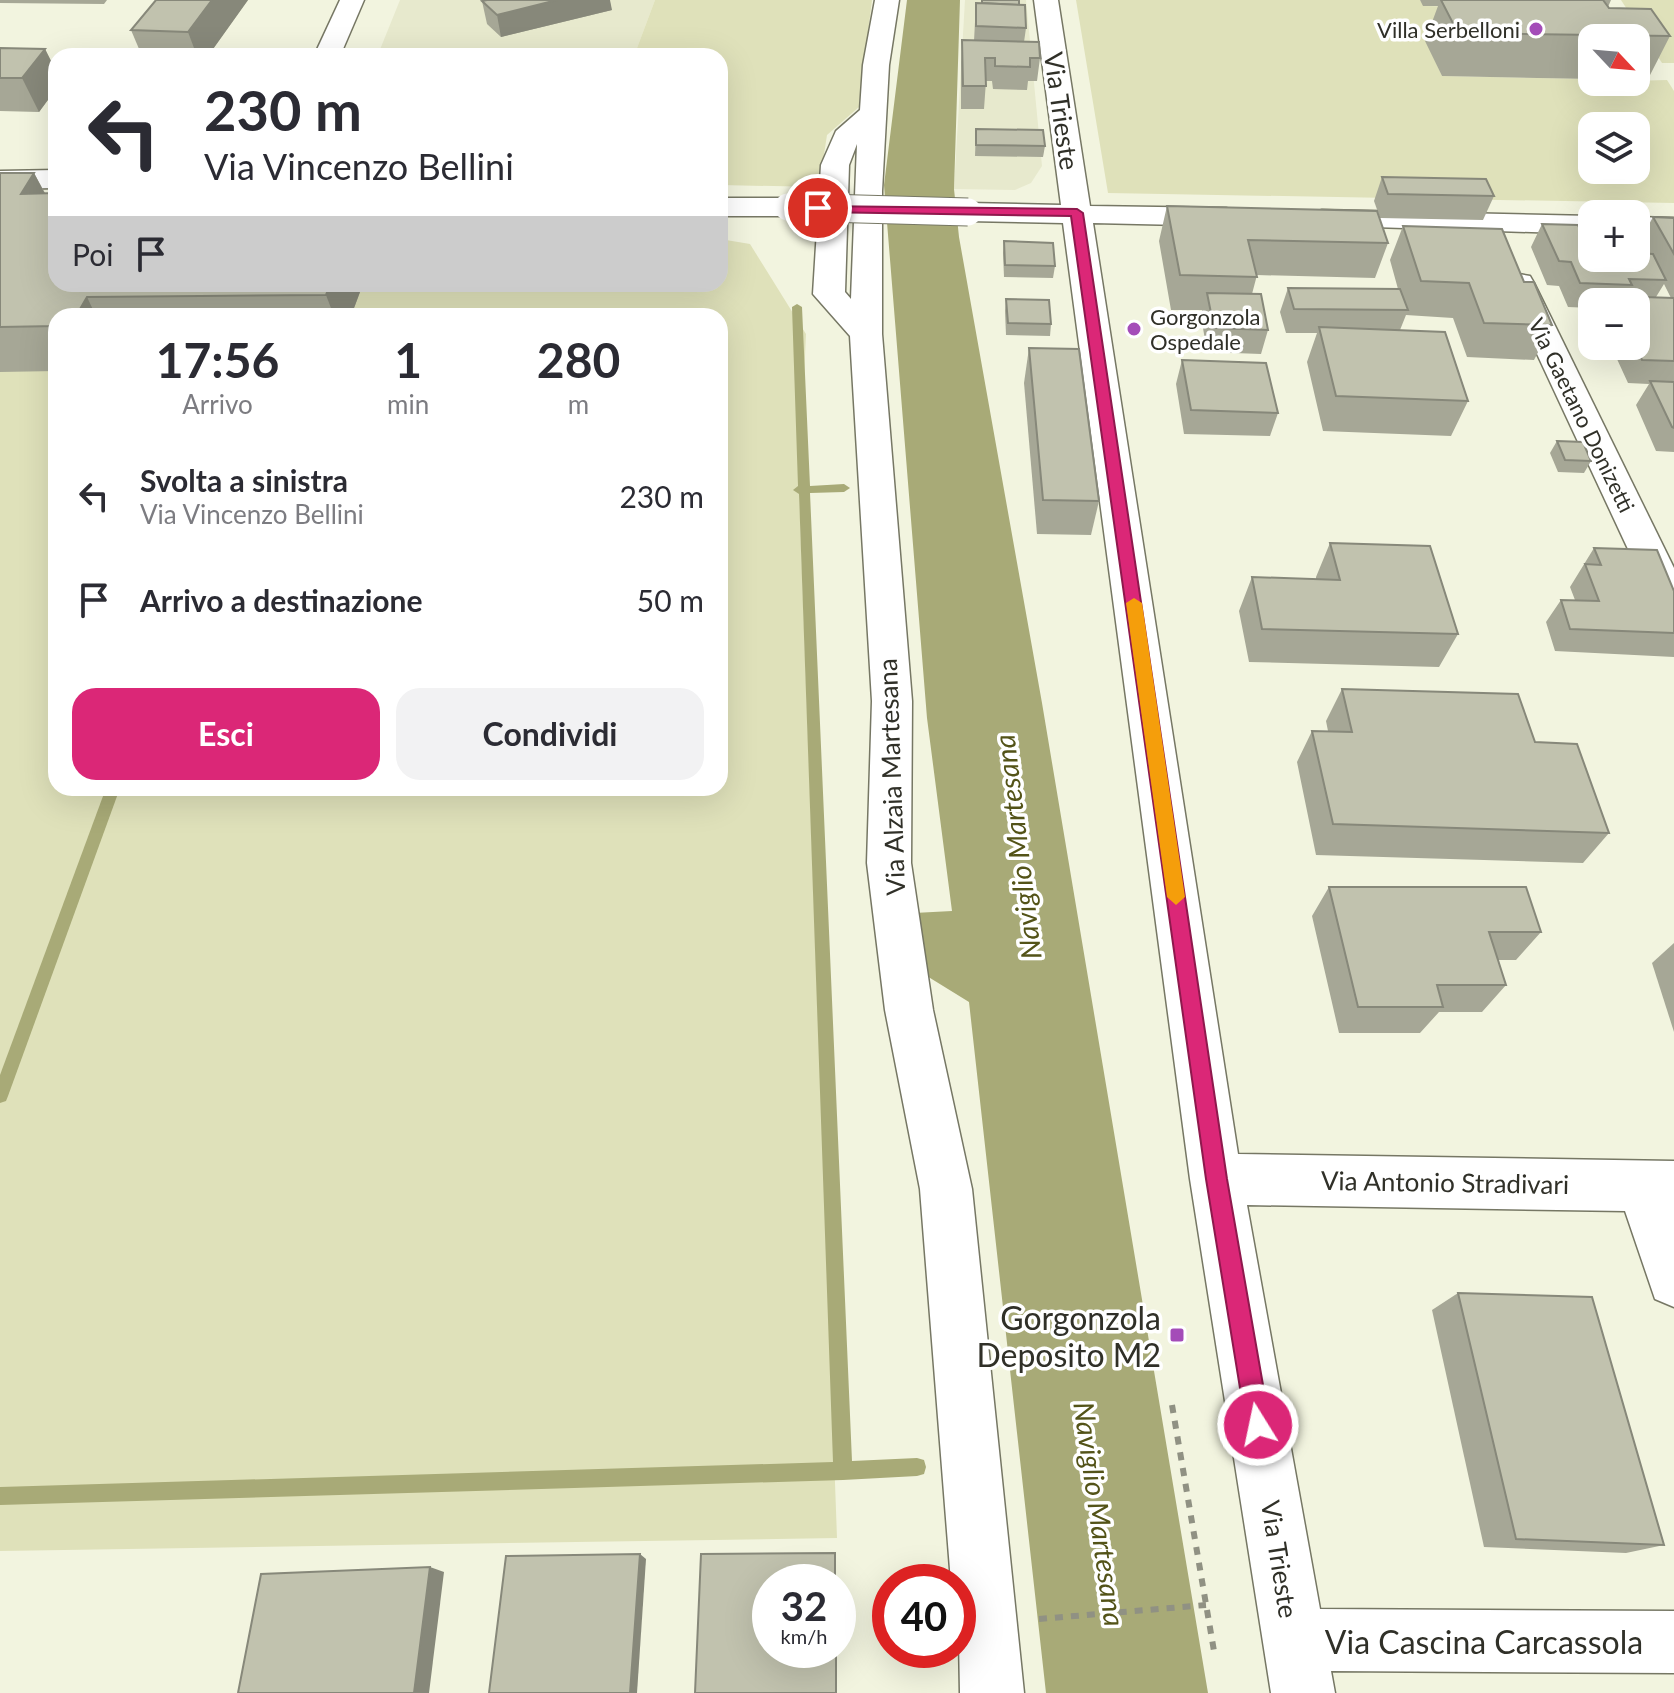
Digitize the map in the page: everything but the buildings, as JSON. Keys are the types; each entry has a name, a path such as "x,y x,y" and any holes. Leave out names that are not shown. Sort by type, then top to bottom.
{"street":[{"path":"334,48 352,0"},
{"name":"Via Alzaia Martesana","path":"887,0 876,65 875,111 840,147 835,165 829,283 835,303 866,334 892,701 889,863 911,1024 946,1189 992,1693"},
{"name":"Via Trieste","path":"1046,0 1216,1179 1298,1666"},
{"path":"0,180 48,179"},
{"path":"728,207 1253,217"},
{"path":"1298,218 1578,225"},
{"name":"Via Gaetano Donizetti","path":"1490,223 1674,607"},
{"path":"1650,226 1674,227"},
{"name":"Via Antonio Stradivari","path":"1216,1179 1658,1186"},
{"path":"1658,1186 1674,1280"},
{"name":"Via Cascina Carcassola","path":"1298,1666 1674,1642"}],"path":[{"path":"1172,1405 1215,1657"},
{"path":"1034,1619 1206,1605"}],"shaded area":[{"path":"400,0 655,0 637,48 381,48"},
{"path":"655,0 872,0 859,107 827,135 819,187 728,185 728,48 637,48"},
{"path":"965,0 1026,0 1042,166 1031,183 1015,190 954,189"},
{"path":"1076,0 1420,0 1424,6 1484,7 1426,41 1442,76 1578,79 1578,96 1650,96 1650,80 1667,80 1674,91 1674,203 1650,203 1650,200 1108,193"},
{"path":"1621,0 1674,0 1674,63 1662,63 1650,45 1650,24 1637,24"},
{"path":"0,196 48,271 48,292 728,292 728,240 750,244 806,334 799,490 837,1538 0,1551"}],"water":[{"name":"Naviglio Martesana","path":"907,0 960,0 954,189 959,237 1042,703 1208,1693 1046,1693 969,1002 922,973 914,913 952,911 927,718 884,185"}],"waterway":[{"path":"797,307 804,490"},
{"path":"804,490 844,488"},
{"path":"799,490 804,490"},
{"path":"804,490 843,1471"},
{"path":"0,1096 110,796"},
{"path":"843,1471 917,1467"},
{"path":"0,1496 843,1471"}],"slow traffic":[{"path":"1134,603 1176,897"}],"place":[{"name":"Villa Serbelloni","path":"1536,29"},
{"name":"Gorgonzola Ospedale","path":"1134,329"},
{"name":"Gorgonzola Deposito M2","path":"1177,1335"}],"route":[{"path":"818,208 1077,213 1216,1179 1258,1425"}]}
